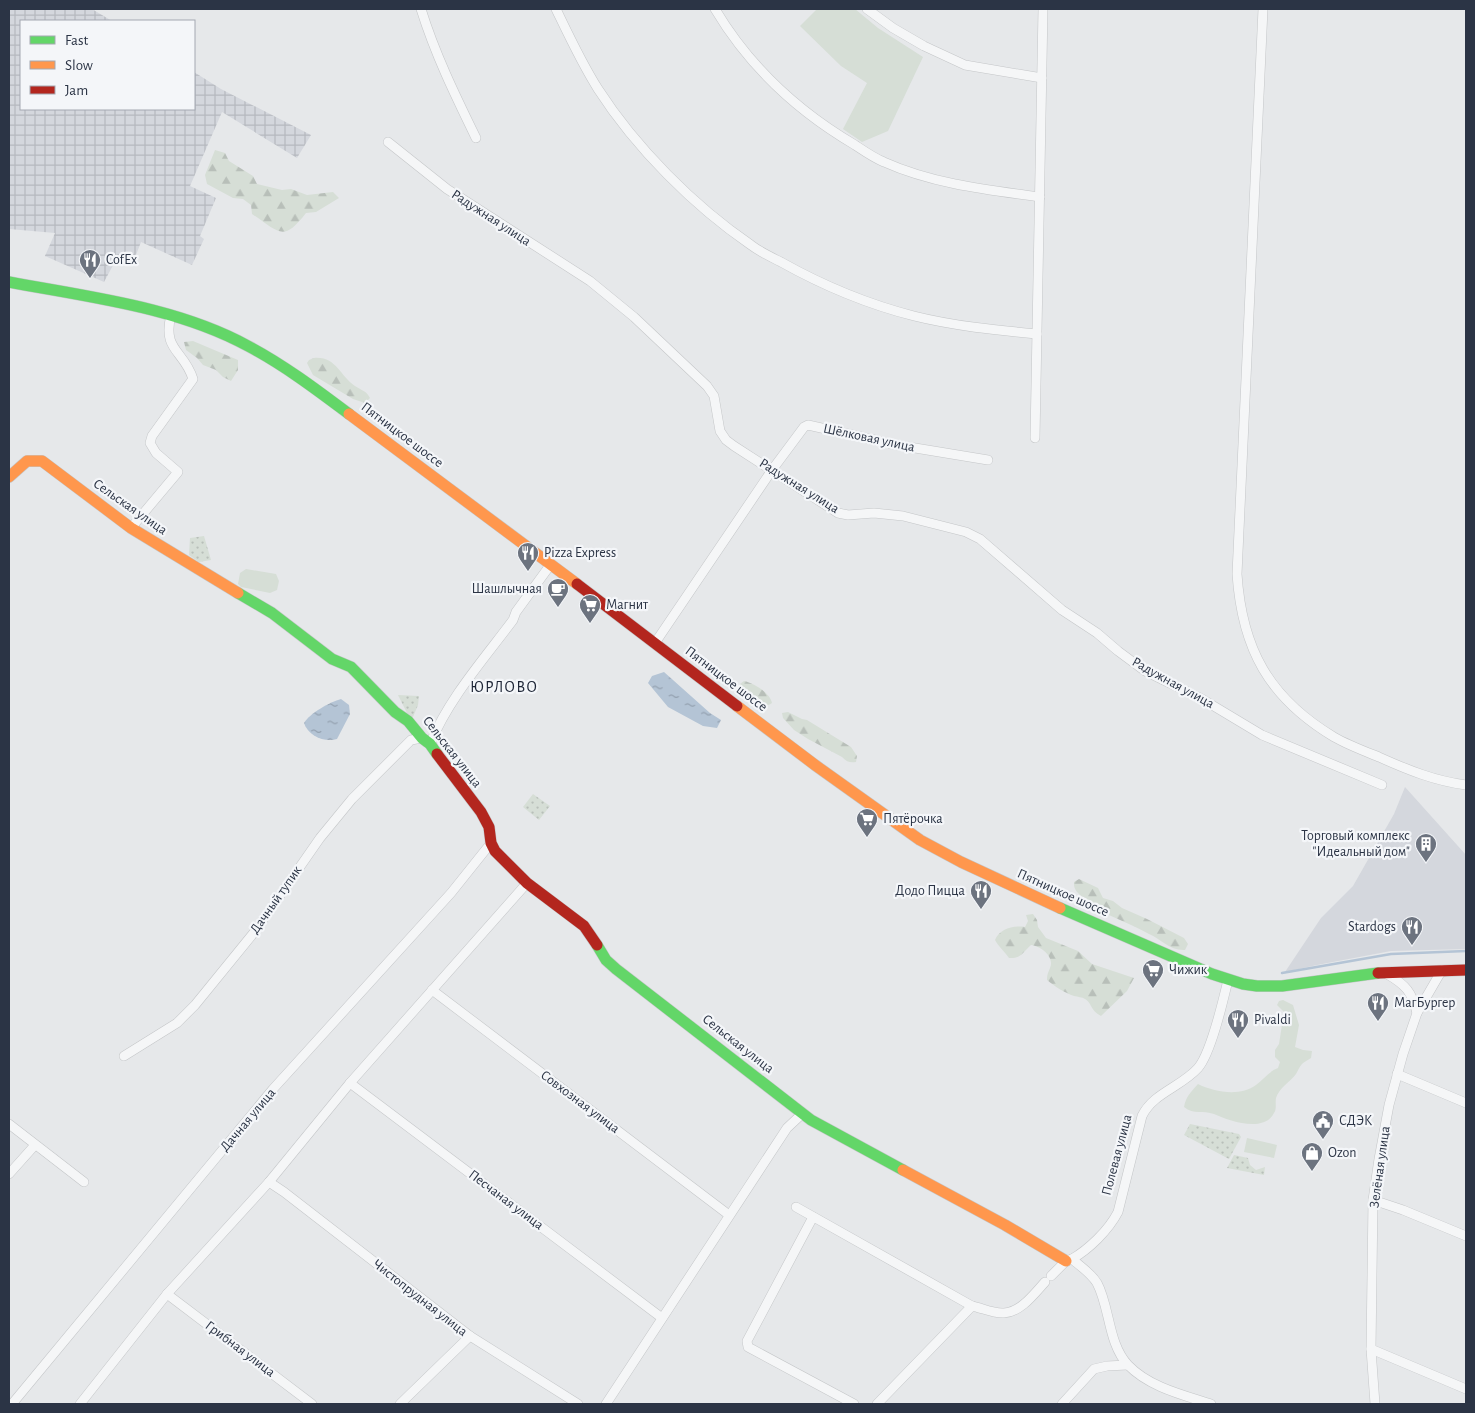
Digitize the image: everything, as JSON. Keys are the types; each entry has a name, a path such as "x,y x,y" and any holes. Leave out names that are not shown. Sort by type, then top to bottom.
{"main road":[{"name":"Пятницкое шоссе","path":"9,282 106,300 171,315 216,331 247,345 297,375 815,765 920,840 961,862 1029,894 1228,980 1256,986 1270,987 1385,973 1466,970"},
{"name":"Сельская улица","path":"9,477 25,462 36,459 42,461 131,528 272,613 332,659 351,667 394,712 408,721 426,741 481,812 489,827 491,843 495,851 527,883 584,926 606,960 616,969 803,1113"},
{"path":"803,1113 811,1120 1068,1260"}],"street":[{"path":"421,9 446,77 476,138"},
{"path":"556,9 570,40 598,89 618,118 660,166 704,209 752,246 803,274 852,296 912,315 964,327 1037,334"},
{"path":"715,9 752,62 784,94 828,130 884,162 932,178 983,189 1040,197"},
{"path":"867,9 892,28 924,46 965,65 1042,78"},
{"path":"1035,438 1043,9"},
{"path":"1262,9 1237,574 1239,602 1247,636 1256,658 1271,683 1286,701 1306,718 1335,738 1421,775 1466,785"},
{"name":"Радужная улица","path":"388,142 447,189 590,281 634,317 707,386 714,396 720,431 726,440 838,513 848,515 874,513 903,516 966,532 980,540 1062,610 1097,633 1118,652 1146,671 1202,699 1262,735 1382,785"},
{"path":"131,528 178,472 156,453 150,443 152,436 193,378 191,371 170,340 168,330 171,315"},
{"name":"Шёлковая улица","path":"772,470 800,430 808,425 898,445 988,460"},
{"path":"655,643 772,470"},
{"path":"426,741 455,698 513,620 516,612 550,564"},
{"name":"Дачный тупик","path":"124,1056 177,1023 195,1005 256,930 320,838 352,800 411,740 426,741"},
{"name":"Дачная улица","path":"12,1404 273,1089 444,901 491,843"},
{"path":"80,1404 167,1294 269,1182 350,1083 527,883"},
{"name":"Зелёная улица","path":"1374,1404 1371,1349 1373,1200 1388,1114 1402,1054 1417,1013 1442,970"},
{"path":"1385,973 1404,984 1414,999 1417,1013"},
{"name":"Полевая улица","path":"796,1207 972,1306 1003,1313 1014,1311 1026,1302 1068,1260 1081,1254 1112,1223 1118,1212 1142,1116 1146,1108 1155,1100 1198,1068 1207,1050 1228,980"},
{"name":"Совхозная улица","path":"432,990 729,1214"},
{"path":"1397,1074 1466,1103"},
{"name":"Песчаная улица","path":"350,1083 662,1318"},
{"path":"606,1404 787,1128 803,1113"},
{"path":"9,1124 84,1182"},
{"path":"9,1174 35,1145"},
{"name":"Чистопрудная улица","path":"269,1182 470,1336 578,1404"},
{"path":"1373,1200 1403,1210 1466,1236"},
{"path":"814,1217 747,1341 748,1347 854,1404"},
{"path":"1068,1260 1082,1267 1097,1284 1114,1338 1120,1354 1127,1365 1139,1375 1192,1402 1211,1404"},
{"name":"Грибная улица","path":"167,1294 312,1404"},
{"path":"877,1404 972,1306"},
{"path":"400,1404 470,1336"},
{"path":"1371,1349 1466,1389"},
{"path":"1062,1404 1094,1369 1127,1365"}],"shaded area":[{"path":"9,9 92,9 110,20 20,20 20,110 195,110 195,73 221,89 311,135 297,158 222,112 190,186 216,198 200,236 204,239 192,265 141,242 136,255 129,262 118,256 104,282 45,256 55,233 9,229"},
{"path":"1405,787 1466,855 1466,949 1391,951 1285,972 1321,918 1353,886 1394,814"}],"green space":[{"path":"817,9 855,9 878,28 923,57 888,131 862,142 843,129 867,83 841,66 800,26"},
{"path":"215,150 225,153 229,161 253,176 257,184 282,190 291,189 307,195 333,192 339,198 316,212 306,213 292,228 280,232 252,214 251,205 243,199 233,198 207,184 205,175"},
{"path":"193,341 238,360 238,370 231,381 223,377 216,370 203,365 186,350 184,342"},
{"path":"314,358 321,358 333,363 350,382 365,392 370,398 365,403 353,399 313,375 307,363"},
{"path":"204,536 211,560 199,562 189,555 190,538"},
{"path":"246,569 276,574 279,581 277,590 270,593 241,587 238,584 240,573"},
{"path":"744,681 761,689 771,699 772,703 768,705 759,704 746,696 739,689 740,684"},
{"path":"398,695 419,696 418,705 413,717 407,713"},
{"path":"788,712 807,720 851,747 857,756 856,762 847,761 794,730 783,718 782,713"},
{"path":"533,794 550,806 539,820 523,807"},
{"path":"1079,879 1098,888 1103,898 1113,901 1122,908 1184,938 1188,944 1185,950 1170,947 1153,936 1087,905 1074,886 1074,882"},
{"path":"1033,914 1037,920 1038,927 1046,938 1078,951 1092,964 1134,978 1127,991 1101,1016 1085,999 1067,993 1047,980 1051,960 1043,950 1031,945 1019,956 1009,958 996,942 997,936 1003,931 1012,927 1025,927 1028,921 1026,915"},
{"path":"1283,1000 1293,1005 1299,1025 1295,1047 1312,1051 1311,1058 1300,1066 1296,1074 1277,1094 1276,1108 1269,1119 1263,1123 1246,1124 1210,1113 1191,1111 1184,1107 1187,1097 1198,1084 1219,1091 1242,1091 1250,1089 1278,1068 1280,1062 1275,1057 1275,1050 1279,1044 1284,1012 1277,1005 1279,1001"},
{"path":"1190,1124 1239,1134 1241,1137 1229,1159 1184,1135"},
{"path":"1247,1138 1277,1145 1274,1158 1244,1152"},
{"path":"1234,1155 1248,1158 1250,1165 1256,1170 1265,1167 1264,1175 1227,1168"}],"water":[{"path":"664,672 710,713 721,720 717,728 703,726 668,707 648,683 652,676"},
{"path":"341,699 349,705 350,714 337,739 322,739 309,732 304,723 307,719 321,708"}],"waterway":[{"path":"1282,973 1391,954 1466,951"}],"traffic: fast":[{"path":"9,282 132,305 192,322 221,333 274,361 349,414"},
{"path":"238,593 272,613 332,659 351,667 395,712 408,721 437,754"},
{"path":"1060,908 1212,974 1243,984 1282,986 1378,973"},
{"path":"597,945 606,960 616,969 811,1120 903,1170"}],"traffic: slow":[{"path":"349,414 577,584"},
{"path":"9,477 27,461 42,461 131,528 238,593"},
{"path":"737,706 815,765 920,840 961,862 1060,908"},
{"path":"903,1170 1005,1225 1066,1261"}],"traffic: jam":[{"path":"577,584 737,706"},
{"path":"437,754 481,812 489,827 491,843 495,851 527,883 584,926 597,945"},
{"path":"1378,973 1466,970"}],"place":[{"name":"CofEx","path":"90,279"},
{"name":"Pizza Express","path":"528,572"},
{"name":"Шашлычная","path":"558,608"},
{"name":"Магнит","path":"590,624"},
{"name":"Пятёрочка","path":"867,838"},
{"name":"Торговый комплекс \"Идеальный дом\"","path":"1426,863"},
{"name":"Додо Пицца","path":"981,910"},
{"name":"Stardogs","path":"1412,946"},
{"name":"Чижик","path":"1153,989"},
{"name":"МагБургер","path":"1378,1022"},
{"name":"Pivaldi","path":"1238,1039"},
{"name":"СДЭК","path":"1323,1140"},
{"name":"Ozon","path":"1312,1172"}],"district":[{"name":"ЮРЛОВО","path":"504,687"}]}
